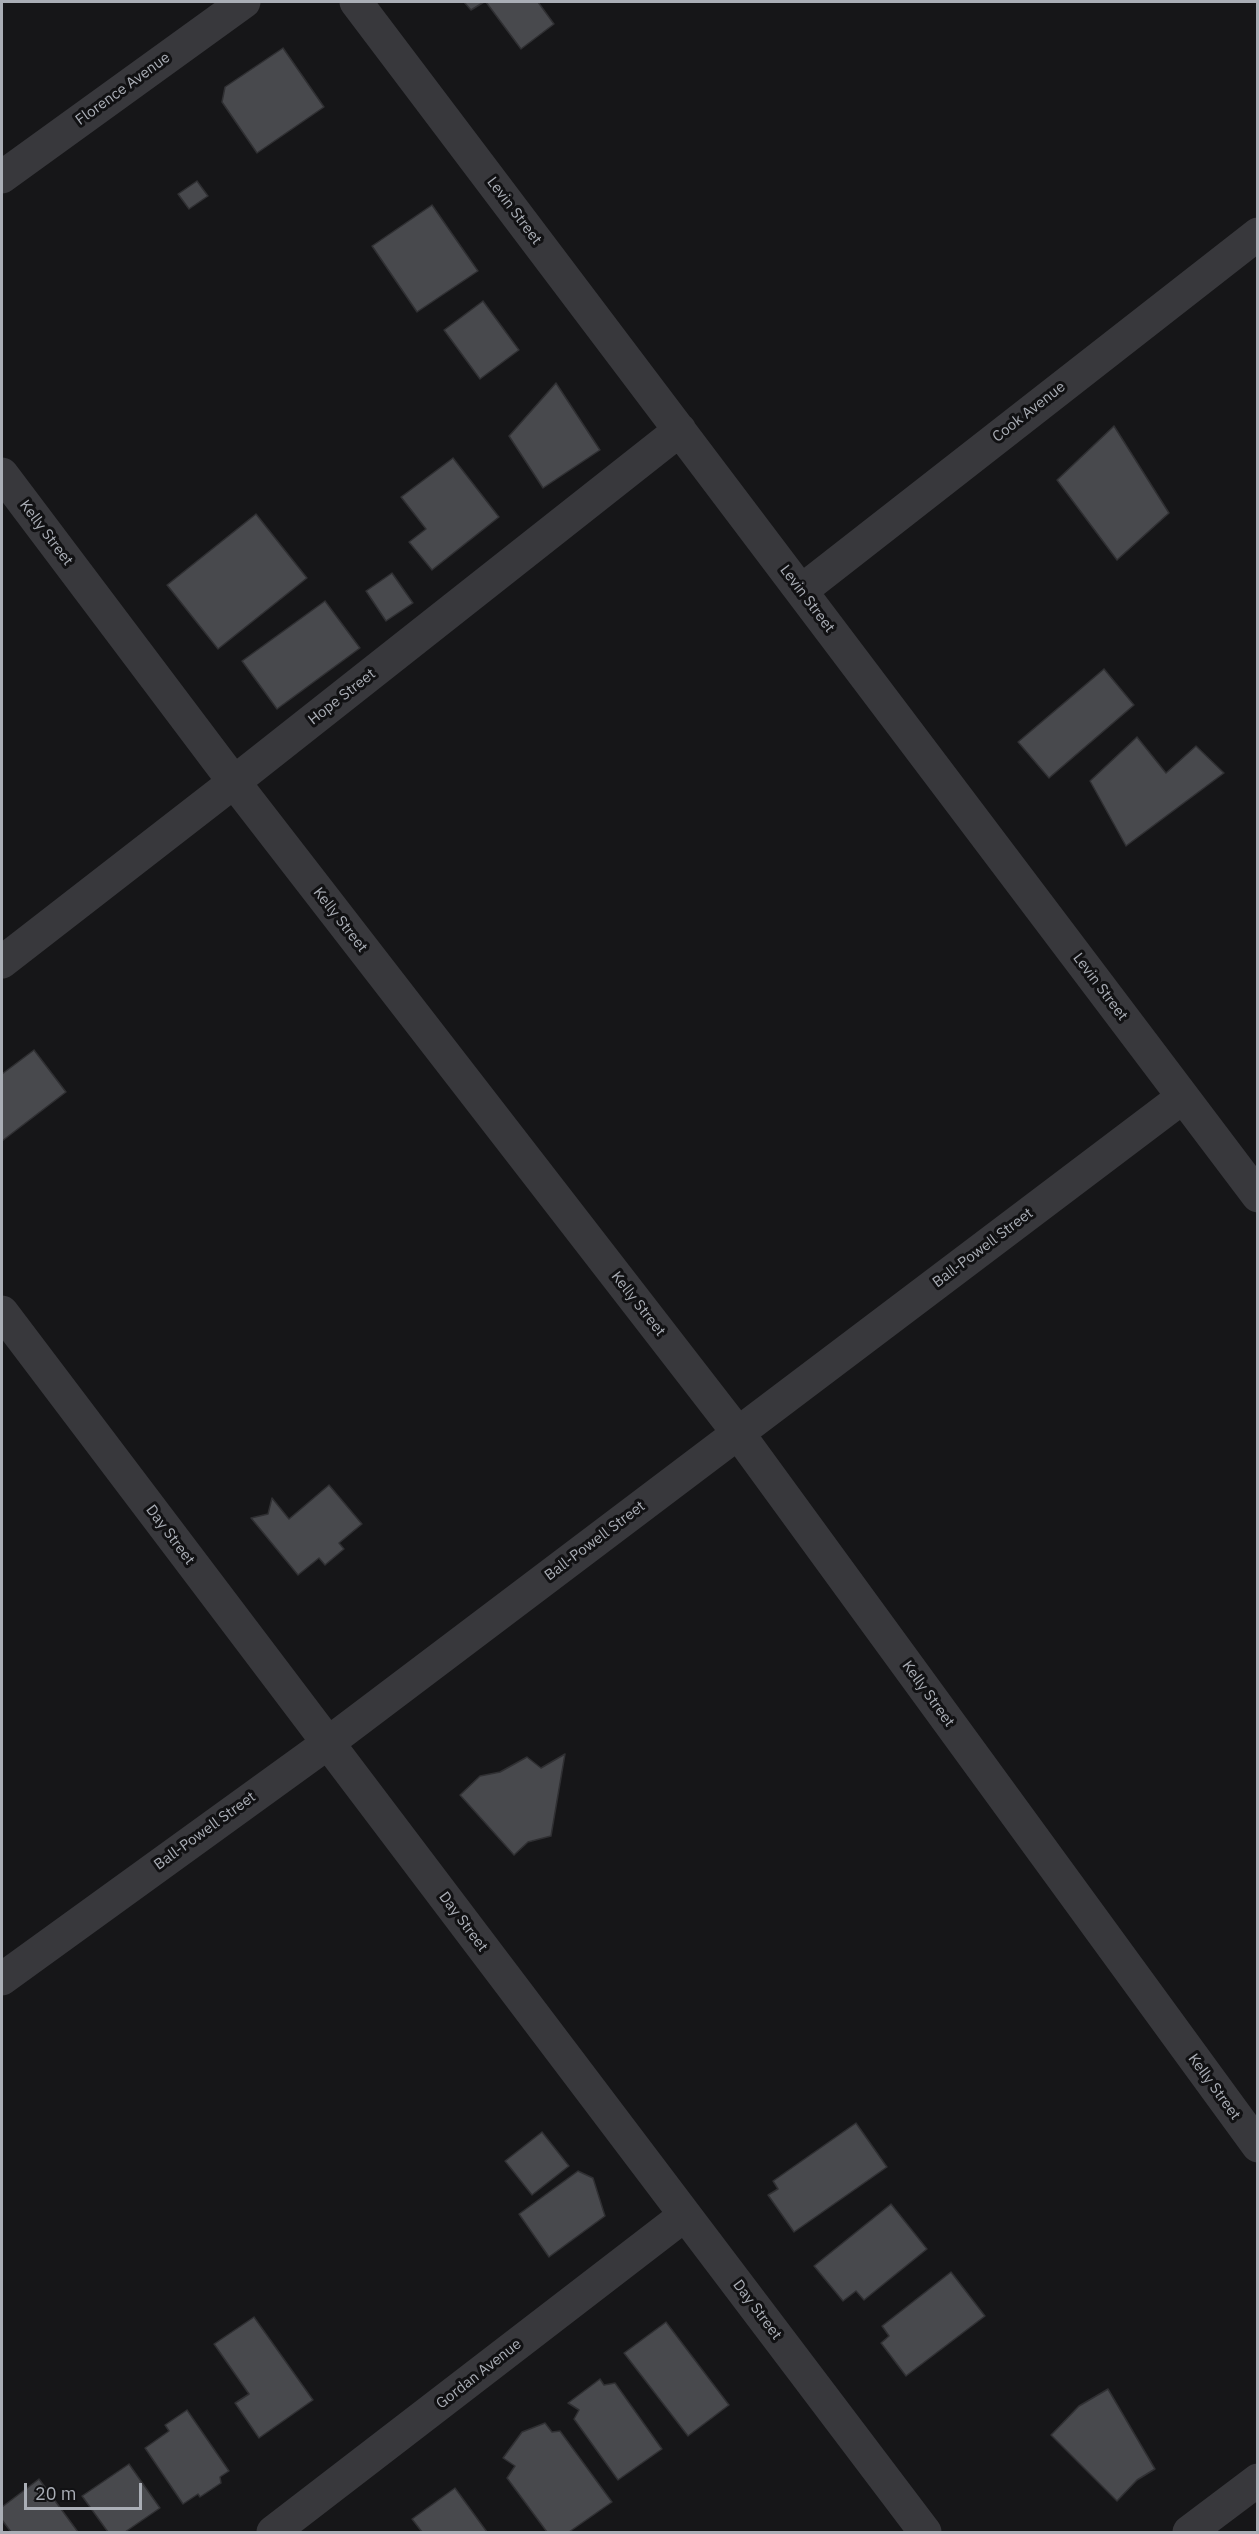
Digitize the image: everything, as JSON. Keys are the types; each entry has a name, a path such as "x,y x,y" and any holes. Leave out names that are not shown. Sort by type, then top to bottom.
{"street":[{"name":"Florence Avenue","path":"2,177 244,2"},
{"name":"Levin Street","path":"356,2 1257,1196"},
{"name":"Cook Avenue","path":"801,591 1257,234"},
{"name":"Hope Street","path":"2,962 680,430"},
{"name":"Kelly Street","path":"2,474 234,782 738,1433 1257,2146"},
{"name":"Ball-Powell Street","path":"2,1979 328,1743 1183,1097"},
{"name":"Day Street","path":"2,1312 925,2532"},
{"name":"Gordan Avenue","path":"273,2532 685,2215"},
{"path":"1189,2532 1257,2480"}],"building":[{"path":"464,2 484,2 471,10"},
{"path":"486,2 538,2 554,24 521,49"},
{"path":"283,48 324,107 257,153 222,102 225,87"},
{"path":"197,181 208,196 189,209 178,194"},
{"path":"432,205 478,271 417,312 372,246"},
{"path":"483,301 519,350 480,379 444,330"},
{"path":"556,383 600,450 543,488 509,436"},
{"path":"1114,426 1169,513 1117,560 1057,480"},
{"path":"453,458 499,517 432,570 409,542 426,529 401,497"},
{"path":"256,514 307,578 218,649 167,585"},
{"path":"392,573 413,603 386,621 366,591"},
{"path":"325,601 360,648 277,709 242,661"},
{"path":"1104,669 1134,705 1049,778 1018,742"},
{"path":"1137,737 1166,773 1196,746 1224,773 1126,846 1090,781"},
{"path":"34,1050 66,1092 2,1141 2,1074"},
{"path":"329,1485 362,1524 339,1543 344,1549 325,1565 319,1558 298,1575 251,1518 268,1514 272,1498 289,1519"},
{"path":"565,1754 551,1836 528,1842 514,1855 460,1795 480,1776 500,1772 527,1757 541,1768"},
{"path":"856,2123 887,2167 794,2232 768,2195 778,2189 773,2181"},
{"path":"542,2132 569,2166 532,2195 505,2161"},
{"path":"578,2171 593,2178 605,2216 549,2257 519,2214"},
{"path":"891,2204 927,2249 864,2300 856,2291 843,2301 814,2266"},
{"path":"951,2272 985,2316 906,2376 881,2343 889,2336 882,2326"},
{"path":"254,2317 313,2400 259,2438 235,2403 249,2394 214,2344"},
{"path":"666,2322 729,2405 688,2436 624,2353"},
{"path":"600,2379 604,2385 615,2383 662,2449 618,2480 574,2419 579,2410 568,2403"},
{"path":"1108,2389 1155,2469 1137,2480 1117,2501 1051,2435 1079,2406"},
{"path":"187,2410 229,2471 220,2477 221,2483 200,2497 198,2494 183,2504 145,2448 169,2431 165,2425"},
{"path":"545,2423 552,2432 560,2431 612,2502 569,2532 547,2532 507,2478 515,2466 503,2458 522,2432"},
{"path":"129,2464 160,2508 125,2532 108,2532 82,2496"},
{"path":"39,2479 78,2532 11,2532 2,2520 2,2507"},
{"path":"455,2488 487,2532 422,2532 412,2519"}]}
